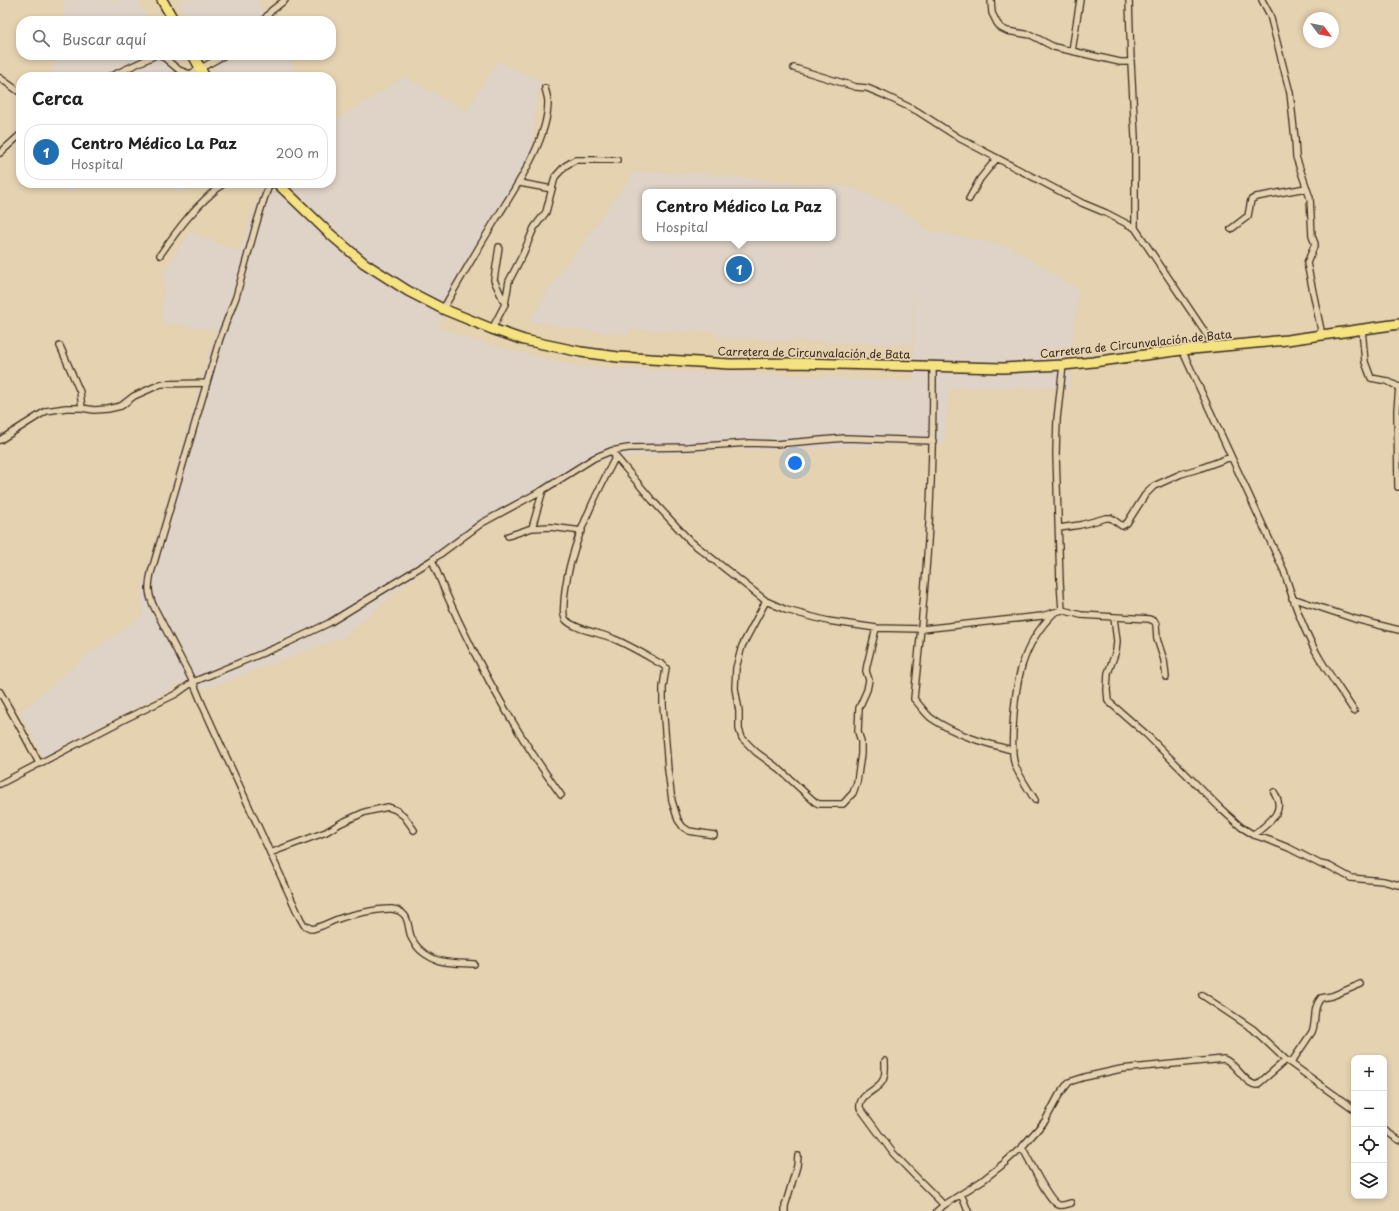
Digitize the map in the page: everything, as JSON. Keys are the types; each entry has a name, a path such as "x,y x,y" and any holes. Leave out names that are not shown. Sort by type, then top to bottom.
{"main road":[{"path":"162,0 171,16"},
{"path":"196,60 202,72"},
{"name":"Carretera de Circunvalación de Bata","path":"283,188 330,234 364,263 408,291 442,309 524,340 581,352 618,357 730,364 795,363 1003,368 1063,365 1182,350 1322,335 1399,324"}],"street":[{"path":"267,16 285,0"},
{"path":"992,0 992,13 1001,28 1007,31 1031,35 1040,38 1049,45 1072,51 1120,62 1131,62"},
{"path":"1072,51 1080,0"},
{"path":"1129,0 1135,137 1135,228"},
{"path":"1262,0 1270,15 1290,93 1296,139 1296,157 1310,198 1312,236 1315,244 1308,263 1322,335"},
{"path":"120,72 145,60"},
{"path":"167,60 182,72"},
{"path":"204,72 219,60"},
{"path":"794,68 856,87 867,88 884,95 917,111 959,138 1082,203 1135,228 1215,347"},
{"path":"0,78 16,89"},
{"path":"442,309 520,183 546,121 548,101 545,88"},
{"path":"0,153 16,139"},
{"path":"969,199 980,180 997,158"},
{"path":"492,329 505,304 509,282 534,228 546,212 555,177 564,166 575,160 617,160"},
{"path":"520,183 552,189"},
{"path":"160,255 180,226 192,212 204,199 218,188"},
{"path":"268,188 236,297 220,338 151,574 149,597 193,682 202,706 304,925 312,929 352,914 390,909 397,910 407,918 411,937 414,943 432,958 453,963 474,964"},
{"path":"1231,229 1248,216 1250,213 1251,200 1256,197 1306,188"},
{"path":"498,247 494,280 505,304"},
{"path":"1362,329 1365,362 1371,378 1399,387 1396,410 1398,487"},
{"path":"60,346 80,392 82,408"},
{"path":"1182,350 1284,571 1292,598 1306,630 1320,658 1354,711"},
{"path":"1062,610 1056,452 1057,419 1063,365"},
{"path":"933,367 933,441 929,524 922,629 914,699 930,717 947,727 974,740 1012,750"},
{"path":"0,440 46,412 66,408 108,410 120,406 134,396 161,384 207,383"},
{"path":"0,784 176,694 193,682 318,629 337,619 432,560 482,523 543,490 594,458 612,451 628,448 688,447 749,443 775,444 845,438 933,441"},
{"path":"612,451 652,500 690,541 766,601 786,610 828,621 876,628 922,629 1030,617 1062,610 1081,615 1149,619 1154,621 1156,624 1157,639 1164,660 1166,677"},
{"path":"616,456 600,487 582,530 569,569 563,614 566,620 572,624 613,638 666,668 663,687 663,705 672,801 678,820 683,827 689,831 714,835"},
{"path":"1059,528 1080,525 1106,518 1111,518 1122,526 1125,525 1145,495 1154,486 1181,474 1231,457"},
{"path":"532,528 543,490"},
{"path":"508,536 532,528 551,526 582,530"},
{"path":"432,560 446,594 498,696 537,762 561,795"},
{"path":"1292,598 1355,619 1399,630"},
{"path":"766,601 742,646 736,668 735,688 739,711 739,729 742,738 756,752 779,769 819,804 843,804 853,793 857,782 861,754 861,741 858,732 859,708 867,690 869,680 866,671 876,628"},
{"path":"1035,800 1015,766 1012,750 1014,703 1022,663 1030,643 1038,631 1056,612"},
{"path":"1114,618 1116,651 1108,673 1108,702 1146,734 1220,808 1241,827 1254,835 1289,848 1320,864 1329,866 1351,878 1384,881 1399,885"},
{"path":"0,692 39,763"},
{"path":"1254,835 1272,819 1277,812 1279,806 1278,799 1274,792"},
{"path":"270,853 326,832 365,812 388,807 396,810 404,816 414,830"},
{"path":"937,1211 990,1175 1022,1147 1045,1121 1059,1095 1069,1082 1085,1077 1121,1070 1224,1058 1232,1063 1250,1083 1258,1085 1288,1062 1312,1032 1317,1002 1321,998 1332,996 1361,984"},
{"path":"1202,995 1253,1029 1288,1062 1351,1107"},
{"path":"885,1061 885,1074 883,1081 862,1098 860,1108 893,1153 944,1205"},
{"path":"1387,1132 1399,1140"},
{"path":"1022,1147 1049,1197 1057,1205 1062,1206 1071,1203"},
{"path":"785,1211 785,1206 797,1166 798,1156"},
{"path":"961,1194 968,1211"}],"shaded area":[{"path":"61,0 138,0 147,16 63,16 65,4"},
{"path":"177,0 257,0 266,16 186,16"},
{"path":"54,60 158,60 171,68 174,72 52,72"},
{"path":"210,60 290,60 296,72 216,72"},
{"path":"498,61 540,81 530,159 438,327 487,344 575,366 693,372 735,371 763,374 913,381 915,252 912,345 718,338 718,332 629,330 629,335 582,330 529,321 551,286 634,172 699,173 851,187 896,206 930,231 1010,246 1079,290 1072,342 1070,388 950,388 944,443 777,450 732,449 605,459 590,462 443,553 344,637 206,689 182,683 43,757 20,712 87,655 143,615 141,592 216,330 162,323 165,270 190,231 238,252 263,188 336,188 336,120 405,77 466,111"},
{"path":"66,188 78,188 70,194"},
{"path":"175,188 188,188 179,194"}],"place":[{"name":"Centro Médico La Paz","path":"739,269"}]}
